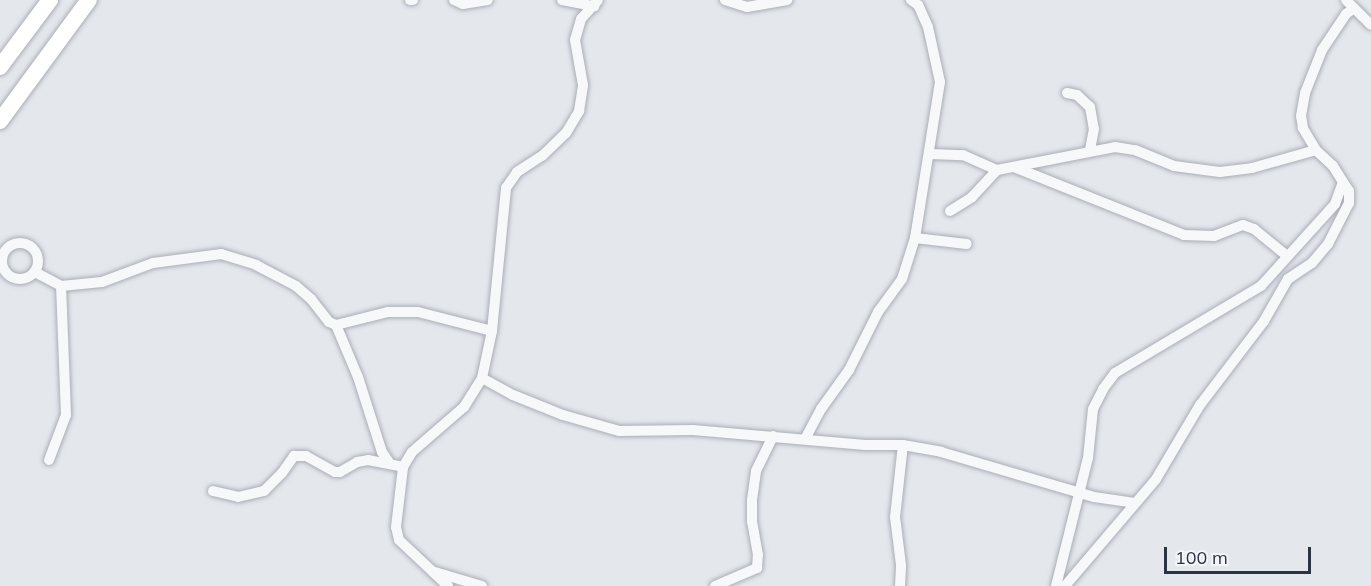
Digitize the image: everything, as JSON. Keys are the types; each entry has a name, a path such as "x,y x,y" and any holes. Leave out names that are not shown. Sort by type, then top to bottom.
{"highway":[{"path":"0,67 50,0"},
{"path":"0,121 88,0"}],"street":[{"path":"454,0 463,4 488,0"},
{"path":"562,0 596,3"},
{"path":"725,0 747,7 787,0"},
{"path":"805,439 821,409 849,370 878,312 902,279 915,238 930,154 931,130 939,82 928,27 918,5 911,0"},
{"path":"448,586 399,540 396,527 403,467 412,452 464,407 482,378 492,331 506,188 517,172 542,156 566,133 579,111 583,85 575,40 581,19 596,3"},
{"path":"1065,586 1156,479 1200,405 1264,321 1288,279 1312,263 1328,244 1349,203 1349,191 1333,166 1316,150 1303,128 1301,116 1305,93 1322,50 1346,14 1349,5 1371,25"},
{"path":"1067,93 1085,100 1090,107 1094,129 1090,150"},
{"path":"930,154 963,155 997,170 1090,150 1115,147 1135,150 1174,166 1220,172 1252,168 1316,150"},
{"path":"1014,167 1184,235 1214,236 1243,225 1254,229 1287,256"},
{"path":"950,211 972,197 997,170"},
{"path":"1056,586 1088,458 1093,409 1103,389 1115,373 1261,286 1335,204 1343,182"},
{"path":"915,238 967,244"},
{"path":"13,244 29,245 38,257 35,272 27,279 17,280 7,275 2,266 1,255 13,244"},
{"path":"35,272 61,286 102,282 153,263 221,254 256,265 296,286 311,299 329,322 336,325 388,312 418,312 492,331"},
{"path":"49,460 66,415 61,286"},
{"path":"336,325 358,377 382,452 390,464"},
{"path":"482,378 513,395 573,418 619,431 693,430 903,445 941,452 1080,493 1135,503"},
{"path":"715,586 757,567 758,555 752,522 755,480 763,453 774,436"},
{"path":"900,586 901,565 895,517 903,445"},
{"path":"213,491 238,497 264,491 282,473 294,456 306,456 335,472 340,472 357,462 368,460 403,467"},
{"path":"435,572 482,586"}]}
